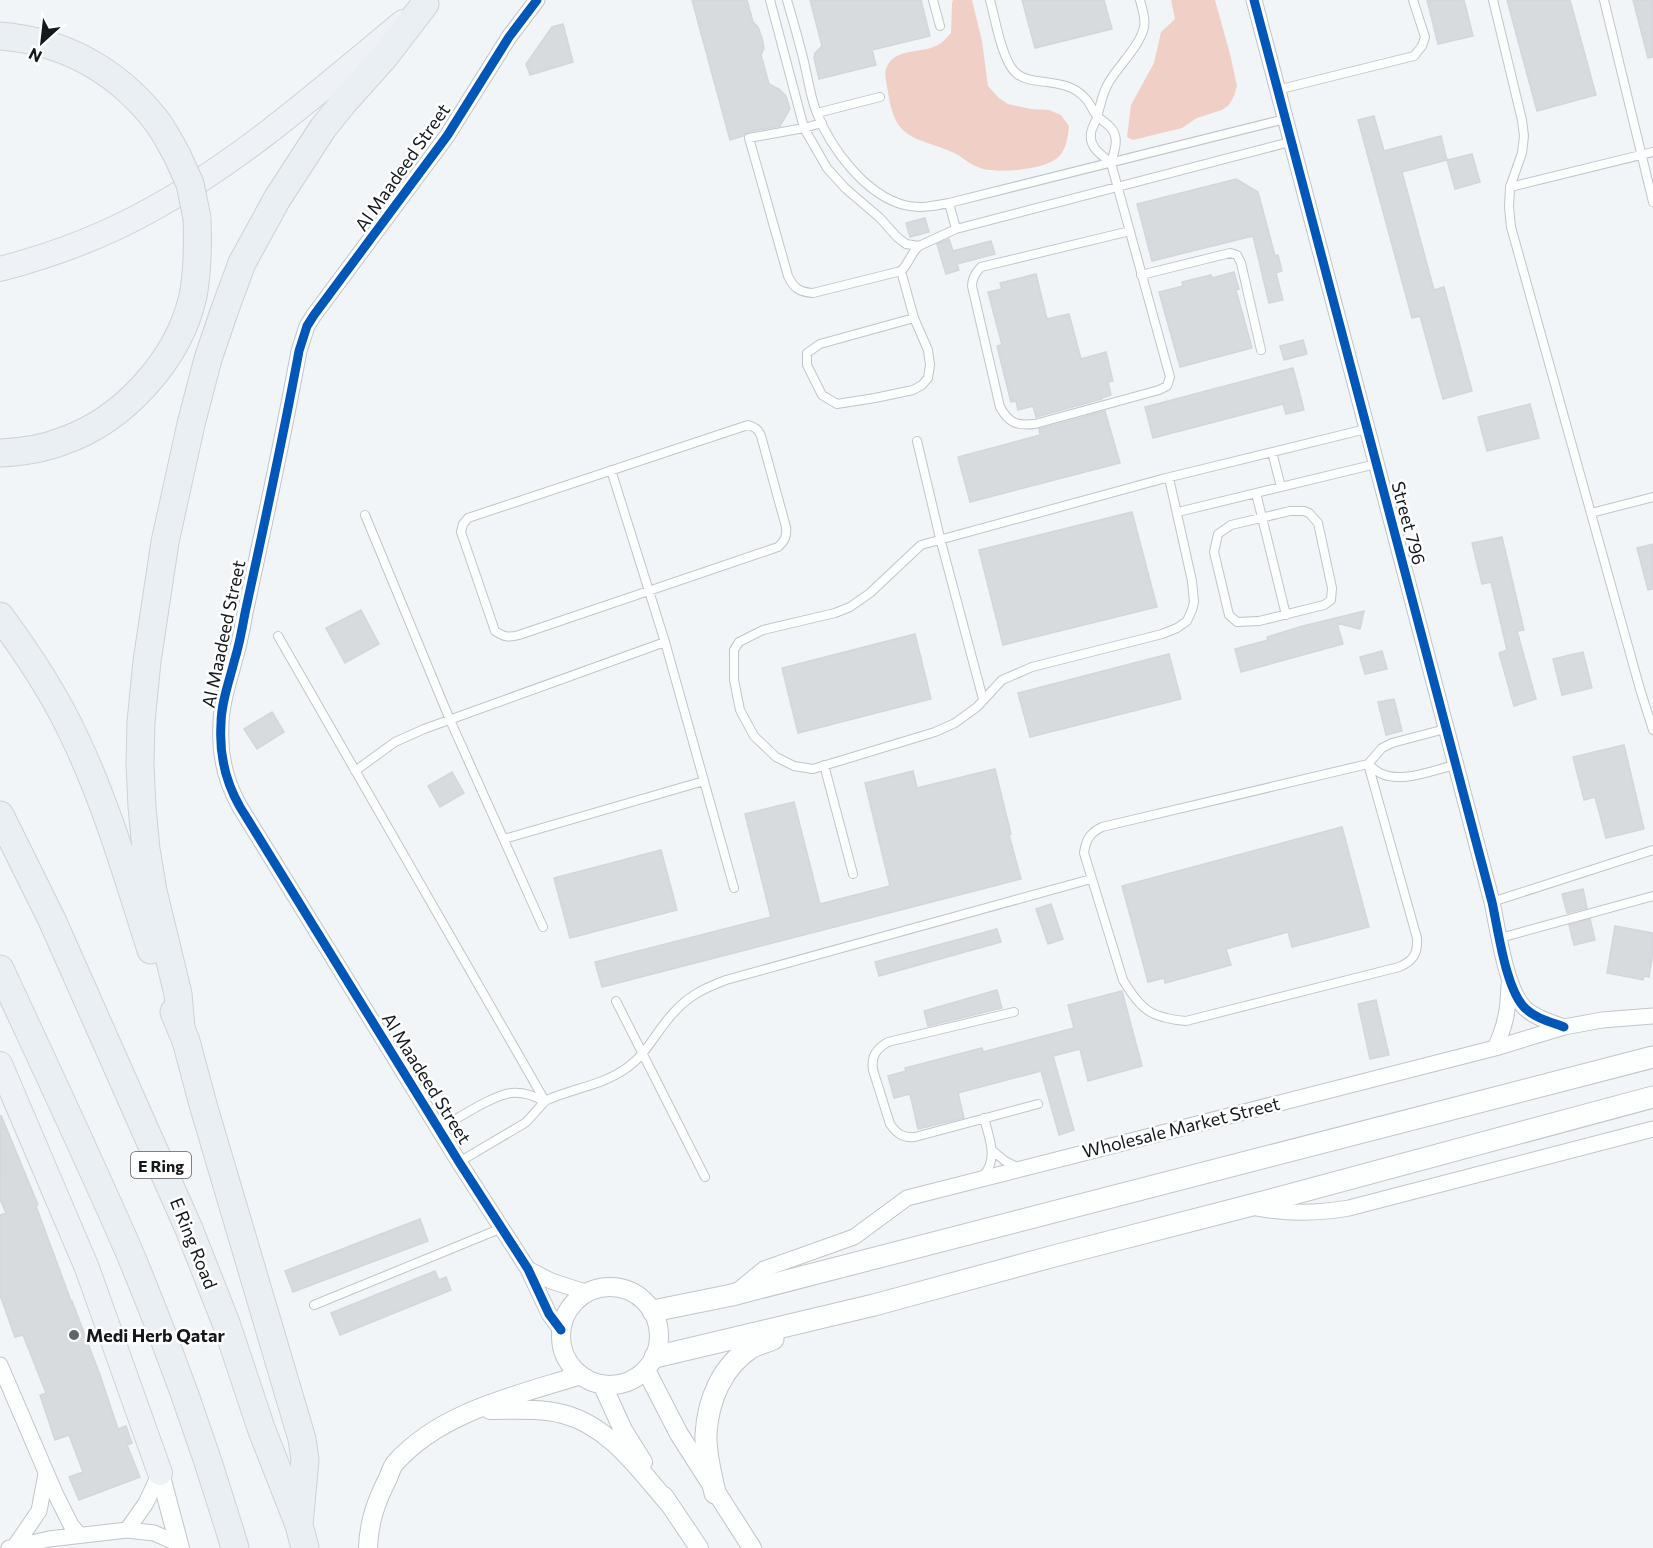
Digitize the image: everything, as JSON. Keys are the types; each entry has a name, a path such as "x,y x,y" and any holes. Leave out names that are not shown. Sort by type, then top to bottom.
{"highway":[{"path":"0,269 31,261 89,240 155,208 200,180 293,113 427,2"},
{"path":"181,1027 178,994 153,891 146,849 142,807 141,722 147,661 165,542 191,424 208,359 242,263 277,199 323,128 385,56 427,2"},
{"path":"0,36 23,38 62,48 98,66 130,90 157,121 177,155 190,184 197,218 199,258 192,298 179,335 158,370 132,399 100,423 64,441 25,452 0,453"},
{"path":"0,616 51,691 94,780 117,843 160,980 181,1027 302,1439 305,1460 302,1536"},
{"name":"E Ring Road","path":"0,816 52,920 189,1229 226,1323 261,1428 302,1536"},
{"path":"0,969 128,1250 205,1452 235,1548"},
{"path":"0,1064 87,1268 160,1473"}],"main road":[{"name":"Wholesale Market Street","path":"653,1311 732,1295 1653,1057"},
{"path":"651,1364 1653,1097"},
{"path":"715,1493 709,1467 706,1435 710,1405 725,1371 754,1346 874,1305"}],"street":[{"name":"Al Maadeed Street","path":"537,0 509,37 447,136 307,326 299,351 237,653 220,722 221,753 225,775 232,792 459,1162 528,1269 549,1314 561,1330"},
{"name":"Street 796","path":"1254,0 1492,902 1509,979 1518,1000 1528,1011 1564,1027"},
{"name":"Street 796","path":"1495,1048 1506,1020 1509,979"},
{"name":"Wholesale Market Street","path":"732,1295 764,1269 854,1237 906,1198 1495,1048 1564,1027 1602,1020 1653,1016"},
{"path":"1248,1206 1278,1212 1309,1213 1349,1208 1653,1129"},
{"path":"528,1269 551,1281 588,1293"},
{"path":"602,1288 617,1288 631,1292 653,1311 660,1334 659,1346 651,1364 637,1378 626,1383 602,1384 581,1375 569,1363 562,1347 561,1330 566,1315 575,1302 588,1293 602,1288"},
{"path":"651,1364 679,1434 752,1548"},
{"path":"0,1365 46,1474 71,1525 79,1534"},
{"path":"368,1548 369,1528 377,1500 395,1463 423,1438 473,1409 581,1375"},
{"path":"602,1384 623,1430 699,1548"},
{"path":"473,1409 541,1410 564,1414 581,1421 614,1443 670,1505"},
{"path":"127,1530 146,1503 160,1473"},
{"path":"160,1473 180,1546"},
{"path":"13,1547 39,1511 46,1474"},
{"path":"13,1547 79,1534 127,1530 154,1533 180,1546"}],"lane":[{"path":"770,0 804,129 826,168 897,237 906,244 920,246"},
{"path":"787,0 817,113 843,160 863,181 883,195 904,205 929,207 949,203 1285,118"},
{"path":"933,0 940,26"},
{"path":"990,0 1006,59 1016,74 1030,80 1057,82 1074,89 1084,96 1098,117 1113,129 1116,144 1111,163 1130,231 1141,275 1170,377 1167,386 1160,390 1035,424 1014,423 1006,417 1000,406 972,286 976,272 981,267 1130,231"},
{"path":"1111,163 1094,149 1090,135 1098,117 1103,93 1116,70 1140,39 1144,26 1144,13 1140,0"},
{"path":"1277,90 1414,56 1422,46 1425,37 1413,0"},
{"path":"1493,0 1524,136 1522,153 1510,187 1511,227 1653,730"},
{"path":"1604,0 1653,202"},
{"path":"817,113 880,97"},
{"path":"822,123 804,129 749,138 788,276 798,290 813,293 901,271 908,263 912,252 956,229 1290,142"},
{"path":"1510,187 1653,152"},
{"path":"949,203 956,229"},
{"path":"1141,275 1230,253 1237,255 1241,263 1261,350"},
{"path":"901,271 914,318 928,350 930,365 928,378 913,390 837,404 822,395 807,365 807,353 820,344 914,318"},
{"path":"748,425 754,427 761,436 787,534 783,543 778,547 519,635 502,636 495,631 492,623 461,532 463,524 468,518 611,470 748,425"},
{"path":"1169,478 1192,581 1194,602 1187,621 1177,628 1016,673 1002,680 977,707 955,723 935,732 813,769 794,766 776,758 759,742 740,710 734,680 734,650 739,642 763,630 850,607 870,593 921,544 1169,478 1366,429"},
{"path":"917,441 983,699"},
{"path":"1272,452 1281,487"},
{"path":"1178,512 1376,464"},
{"path":"611,470 665,642 734,888"},
{"path":"1256,493 1286,615"},
{"path":"1591,513 1653,497"},
{"path":"1290,511 1304,511 1318,523 1332,595 1329,602 1259,621 1237,622 1232,619 1229,615 1214,552 1218,534 1231,525 1262,518 1290,511"},
{"path":"365,515 450,720 543,927"},
{"path":"278,636 545,1101"},
{"path":"355,771 395,742 424,729 665,642"},
{"path":"1368,764 1417,938 1418,948 1408,964 1186,1021 1166,1019 1149,1012 1134,999 1123,980 1084,853 1085,842 1092,832 1102,827 1368,764 1382,748 1392,743 1446,729"},
{"path":"1368,764 1379,773 1402,778 1455,765"},
{"path":"825,765 853,874"},
{"path":"504,839 704,781"},
{"path":"1492,902 1653,850"},
{"path":"459,1162 525,1123 545,1101 618,1074 631,1065 670,1017 701,989 726,980 1091,879"},
{"path":"1500,938 1653,896"},
{"path":"616,1001 705,1178"},
{"path":"1014,1012 888,1042 874,1053 873,1070 890,1124 900,1136 915,1137 1038,1104"},
{"path":"439,1129 500,1096 511,1093 523,1093 545,1101"},
{"path":"980,1179 990,1166 993,1151 984,1118"},
{"path":"993,1151 1005,1161 1020,1168"},
{"path":"314,1305 502,1228"}],"shaded area":[{"path":"953,0 972,0 982,41 988,86 999,98 1008,104 1049,110 1061,115 1069,126 1064,148 1056,159 1040,166 1019,170 988,170 973,165 956,154 917,139 901,128 891,108 885,77 886,69 895,57 934,47 951,33"},
{"path":"1171,0 1215,0 1237,86 1229,105 1222,110 1197,118 1182,128 1133,140 1127,137 1131,105 1154,63 1161,32 1175,19"}],"building":[{"path":"692,0 747,0 753,22 758,27 762,38 764,48 761,55 769,84 786,96 790,109 780,126 748,132 730,140"},
{"path":"810,0 921,0 930,36 872,50 876,65 819,79 814,58 815,53 822,46"},
{"path":"1022,0 1104,0 1112,29 1035,48"},
{"path":"1427,0 1464,0 1473,36 1438,44"},
{"path":"1507,0 1570,0 1596,95 1537,111"},
{"path":"1633,0 1653,0 1653,57 1648,58"},
{"path":"563,24 573,62 530,75 526,64 552,27"},
{"path":"1374,116 1384,151 1441,136 1447,160 1402,172 1434,290 1444,287 1472,391 1443,399 1420,316 1412,318 1358,120"},
{"path":"1472,154 1480,182 1455,189 1447,160"},
{"path":"1236,179 1258,192 1275,256 1278,255 1282,271 1276,273 1283,300 1269,303 1253,236 1152,261 1137,204"},
{"path":"925,218 929,232 910,237 906,223"},
{"path":"949,239 953,251 991,241 995,254 957,264 959,270 946,274 937,244"},
{"path":"1234,272 1239,289 1236,290 1252,348 1180,367 1159,292 1183,286 1182,282"},
{"path":"1036,274 1047,319 1069,314 1081,359 1106,352 1113,381 1108,382 1111,395 1036,417 1033,406 1018,410 1016,401 1011,402 997,346 1002,345 988,292 1002,289 1000,283"},
{"path":"1303,340 1307,354 1284,360 1280,346"},
{"path":"1293,368 1304,410 1286,414 1283,404 1153,438 1145,407"},
{"path":"1530,404 1539,438 1487,451 1478,417"},
{"path":"1105,411 1120,463 970,502 958,457 1040,435 1039,429"},
{"path":"1132,512 1157,607 1003,645 979,550"},
{"path":"1502,537 1524,630 1517,631 1536,699 1514,706 1499,653 1507,650 1491,582 1482,584 1472,543"},
{"path":"1653,544 1653,589 1648,590 1637,548"},
{"path":"361,610 379,644 345,663 326,628"},
{"path":"1364,611 1360,629 1337,623 1343,644 1241,672 1235,649 1268,640 1267,637 1303,626"},
{"path":"915,634 931,699 798,733 782,668"},
{"path":"1382,651 1387,669 1365,674 1360,657"},
{"path":"1583,652 1592,688 1562,695 1553,659"},
{"path":"1169,654 1181,699 1030,737 1018,693"},
{"path":"1394,699 1402,731 1386,735 1378,702"},
{"path":"272,712 284,732 257,749 244,729"},
{"path":"1624,745 1644,829 1606,838 1595,797 1584,800 1573,757"},
{"path":"995,769 1021,879 602,987 595,962 771,917 745,814 794,802 820,904 890,886 865,783 913,771 917,788"},
{"path":"452,772 464,793 440,807 428,786"},
{"path":"1342,827 1369,927 1292,947 1288,932 1226,949 1231,965 1165,983 1164,978 1148,982 1122,886"},
{"path":"661,850 677,910 570,938 554,878"},
{"path":"1583,889 1587,908 1567,913 1562,894"},
{"path":"1051,904 1063,939 1048,944 1036,909"},
{"path":"1590,919 1595,940 1574,945 1569,925"},
{"path":"1615,926 1653,933 1649,977 1644,976 1643,980 1607,973"},
{"path":"997,929 1001,942 879,976 875,962"},
{"path":"997,990 1002,1008 928,1026 924,1011"},
{"path":"1122,991 1142,1066 1088,1081 1080,1049 1053,1056 1074,1130 1059,1135 1041,1071 958,1093 964,1118 918,1129 910,1094 894,1098 888,1076 906,1071 905,1068 982,1048 983,1052 1074,1028 1068,1005"},
{"path":"1376,1000 1389,1055 1370,1059 1358,1004"},
{"path":"1,1115 38,1205 36,1206 118,1429 126,1426 132,1443 127,1445 140,1477 79,1500 69,1477 83,1472 69,1435 55,1440 40,1395 46,1393 23,1335 15,1337 0,1295 0,1215 6,1213 0,1199"},
{"path":"420,1219 428,1241 293,1292 285,1271"},
{"path":"435,1271 439,1280 446,1277 451,1290 340,1335 331,1313"}],"cycle path":[{"path":"537,0 509,37 447,136 307,326 299,351 240,638 224,700 221,735 224,767 230,787 240,807 459,1162 528,1269 549,1314 561,1330"},
{"path":"1254,0 1492,902 1508,975 1519,1001 1526,1009 1539,1018 1564,1027"}],"place":[{"name":"Medi Herb Qatar","path":"74,1335"}]}
